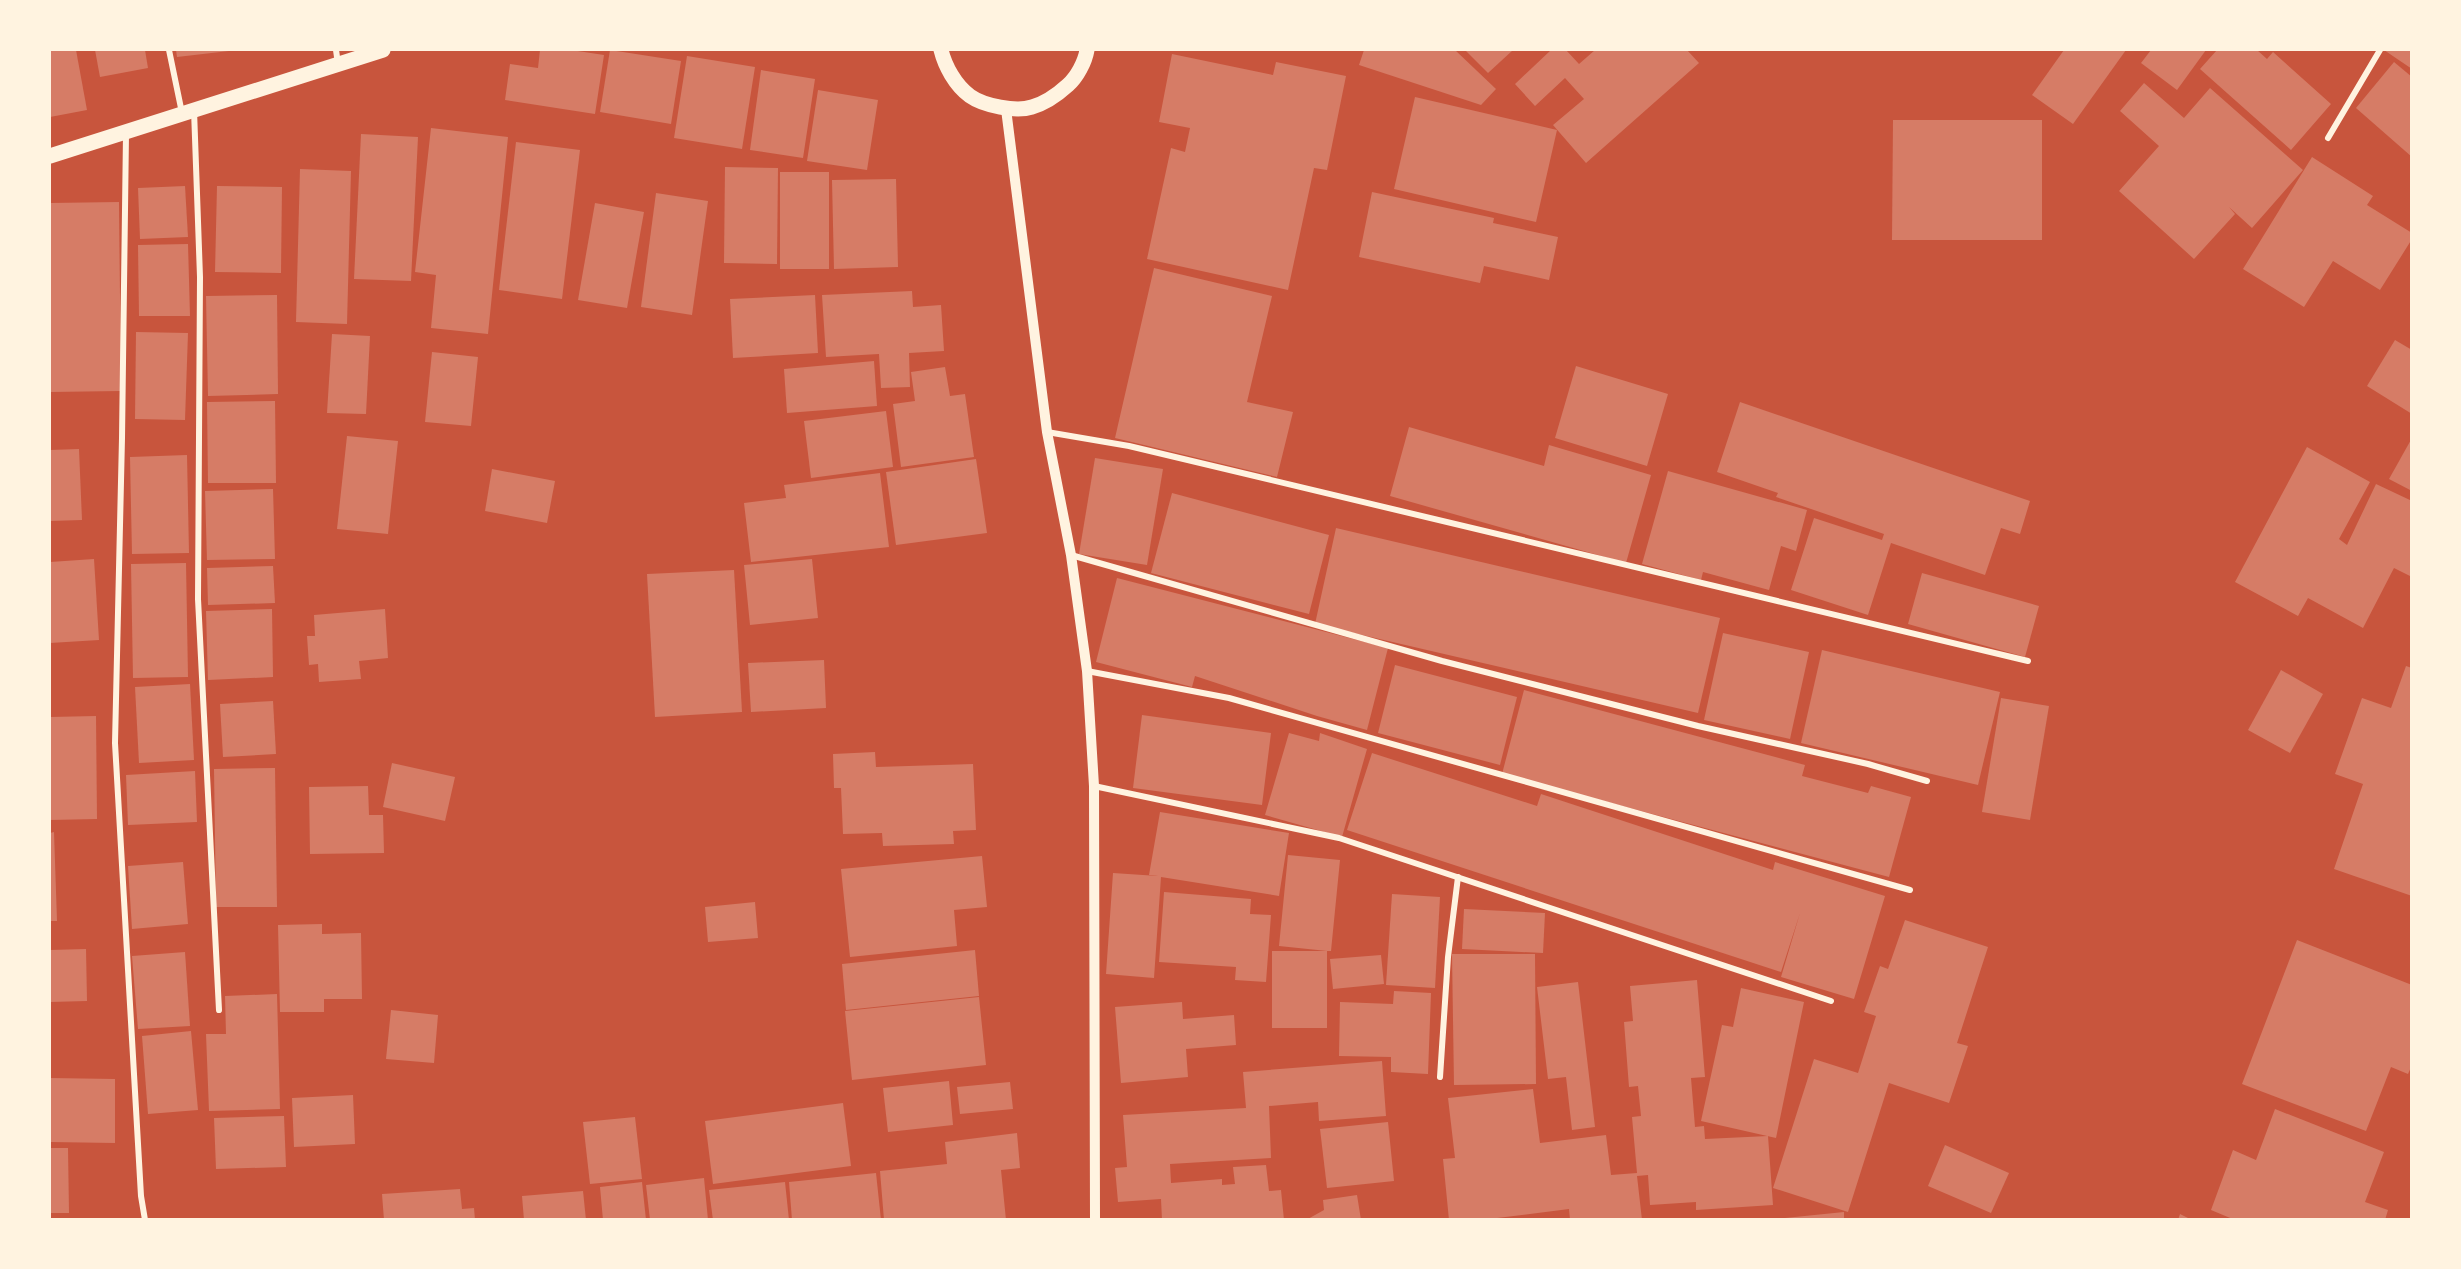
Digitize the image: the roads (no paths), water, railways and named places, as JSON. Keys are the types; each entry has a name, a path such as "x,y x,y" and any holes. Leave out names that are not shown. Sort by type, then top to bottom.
{"main road":[{"path":"50,156 126,133 337,57 383,50"},
{"path":"941,50 945,66 970,96 1006,109 1031,108 1055,97 1074,80 1086,57 1087,50"}],"street":[{"path":"169,50 188,111 200,277 198,599 219,1010"},
{"path":"2328,138 2380,50"},
{"path":"1006,109 1047,432 1071,555 1087,671 1094,786 1095,1220"},
{"path":"126,133 115,743 141,1196 145,1220"},
{"path":"1047,432 1129,446 2028,661"},
{"path":"1071,555 1442,661 1698,726 1868,764 1927,781"},
{"path":"1087,671 1229,699 1910,890"},
{"path":"1094,786 1339,838 1831,1001"},
{"path":"1440,1077 1448,957 1458,878"}]}
